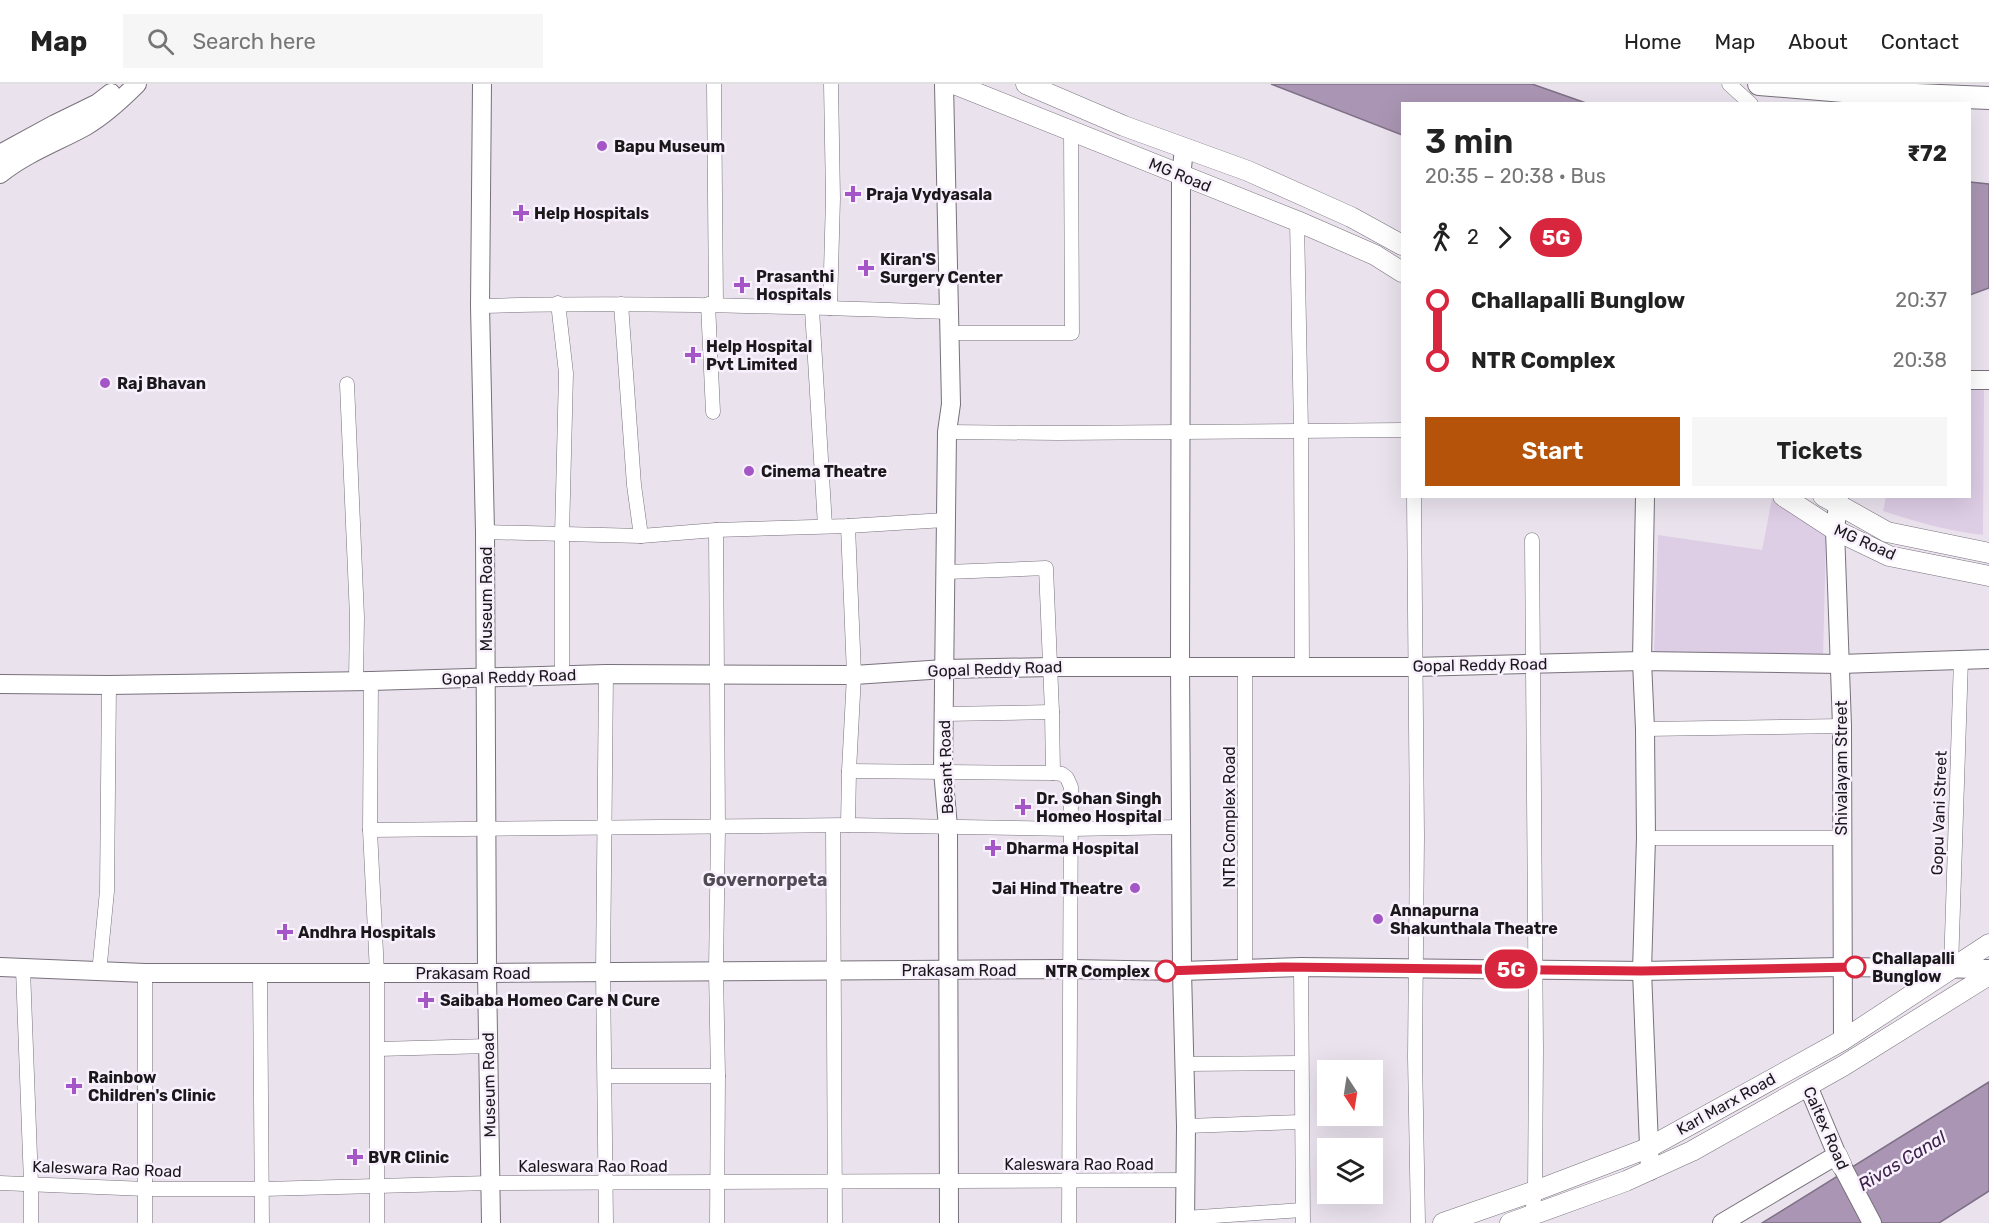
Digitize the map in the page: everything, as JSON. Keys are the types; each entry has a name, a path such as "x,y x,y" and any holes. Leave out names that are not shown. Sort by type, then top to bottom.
{"highway":[{"path":"1759,84 1923,100 1989,98"}],"main road":[{"name":"MG Road","path":"954,84 1181,177 1297,221 1375,255 1401,271"},
{"name":"MG Road","path":"1026,84 1124,126 1248,171 1351,217 1401,244"},
{"name":"MG Road","path":"1786,498 1835,530 1889,556 1989,576"},
{"name":"MG Road","path":"1833,500 1887,531 1989,553"},
{"name":"Karl Marx Road","path":"1443,1223 1648,1148 1843,1040 1989,944"},
{"name":"Karl Marx Road","path":"1510,1223 1650,1171 1692,1151 1808,1086 1989,975"},
{"name":"Caltex Road","path":"1797,1065 1808,1086"}],"street":[{"path":"0,154 98,103 121,84"},
{"path":"0,174 34,152 108,111 137,84"},
{"name":"Museum Road","path":"482,84 480,306 485,532 487,973 491,1223"},
{"path":"714,84 712,305 714,412"},
{"path":"830,308 833,198 831,84"},
{"name":"Besant Road","path":"944,84 951,404 947,432 945,520 944,714 944,771 948,827 949,1223"},
{"path":"1729,84 1749,102"},
{"path":"950,333 1072,333 1071,130"},
{"path":"1184,148 1181,177 1180,666 1182,971 1186,1126 1185,1220 1303,1216 1301,967"},
{"path":"1297,221 1302,666"},
{"path":"480,306 558,303 950,312"},
{"path":"558,303 566,373 562,535 562,676"},
{"path":"621,304 634,485 641,536"},
{"path":"812,309 825,526"},
{"path":"1971,380 1989,380"},
{"path":"347,384 357,617 364,681 377,973 377,1223"},
{"path":"947,432 1058,434 1401,430"},
{"path":"1414,498 1418,1223"},
{"path":"1645,498 1642,661 1646,838 1642,971 1650,1171"},
{"name":"Shivalayam Street","path":"1833,500 1842,726 1843,1040"},
{"path":"485,532 641,536 716,530 945,520"},
{"path":"848,526 854,675 849,825"},
{"path":"716,530 717,1223"},
{"path":"1532,540 1535,1191 1532,1215"},
{"path":"946,572 1046,568 1053,773"},
{"name":"Gopu Vani Street","path":"1951,968 1961,659"},
{"name":"Gopal Reddy Road","path":"0,684 109,685 364,681 606,674 854,675 945,669 1051,667 1414,667 1642,661 1840,664 1989,659"},
{"name":"NTR Complex Road","path":"1245,666 1245,968"},
{"path":"606,674 603,972 606,1223"},
{"path":"99,973 106,891 109,685"},
{"path":"944,714 1052,712"},
{"path":"1645,729 1842,726"},
{"path":"849,771 1053,773 1062,774 1067,778 1071,787 1069,1223"},
{"path":"370,830 849,825 1071,829 1181,827"},
{"path":"833,826 835,1223"},
{"path":"1646,838 1842,838"},
{"name":"Prakasam Road","path":"0,967 99,973 1069,969 1182,971 1301,967 1642,971 1842,967 1989,969"},
{"path":"23,969 31,1183 30,1223"},
{"path":"145,973 145,1223"},
{"path":"260,973 262,1223"},
{"path":"378,1049 489,1046"},
{"path":"1185,1064 1301,1063"},
{"path":"605,1076 718,1076"},
{"name":"Caltex Road","path":"1808,1086 1839,1160 1872,1223"},
{"path":"1186,1126 1301,1122"},
{"path":"1722,1223 1839,1160"},
{"name":"Kaleswara Rao Road","path":"0,1184 31,1183 146,1189 263,1189 490,1183 1185,1180"}],"shaded area":[{"path":"1971,389 1984,390 1983,535 1932,526 1883,511 1886,498 1971,498"},
{"path":"1772,499 1826,534 1823,658 1654,654 1658,535 1762,550"}],"water":[{"path":"1271,84 1532,84 1583,102 1401,102 1401,135"},
{"path":"1971,182 1989,184 1989,288 1971,295"},
{"name":"Rivas Canal","path":"1989,1082 1989,1191 1939,1223 1762,1223"}],"bus line":[{"name":"5G","path":"1166,971 1282,967 1642,971 1855,967"}],"place":[{"name":"Bapu Museum","path":"602,146"},
{"name":"Praja Vydyasala","path":"853,194"},
{"name":"Help Hospitals","path":"521,213"},
{"name":"Kiran'S Surgery Center","path":"866,268"},
{"name":"Prasanthi Hospitals","path":"742,285"},
{"name":"Help Hospital Pvt Limited","path":"693,355"},
{"name":"Raj Bhavan","path":"105,383"},
{"name":"Cinema Theatre","path":"749,471"},
{"name":"Dr. Sohan Singh Homeo Hospital","path":"1023,807"},
{"name":"Dharma Hospital","path":"993,848"},
{"name":"Jai Hind Theatre","path":"1135,888"},
{"name":"Annapurna Shakunthala Theatre","path":"1378,919"},
{"name":"Andhra Hospitals","path":"285,932"},
{"name":"Challapalli Bunglow","path":"1855,967"},
{"name":"NTR Complex","path":"1166,971"},
{"name":"Saibaba Homeo Care N Cure","path":"426,1000"},
{"name":"Rainbow Children's Clinic","path":"74,1086"},
{"name":"BVR Clinic","path":"355,1157"}],"district":[{"name":"Governorpeta","path":"765,880"}]}
